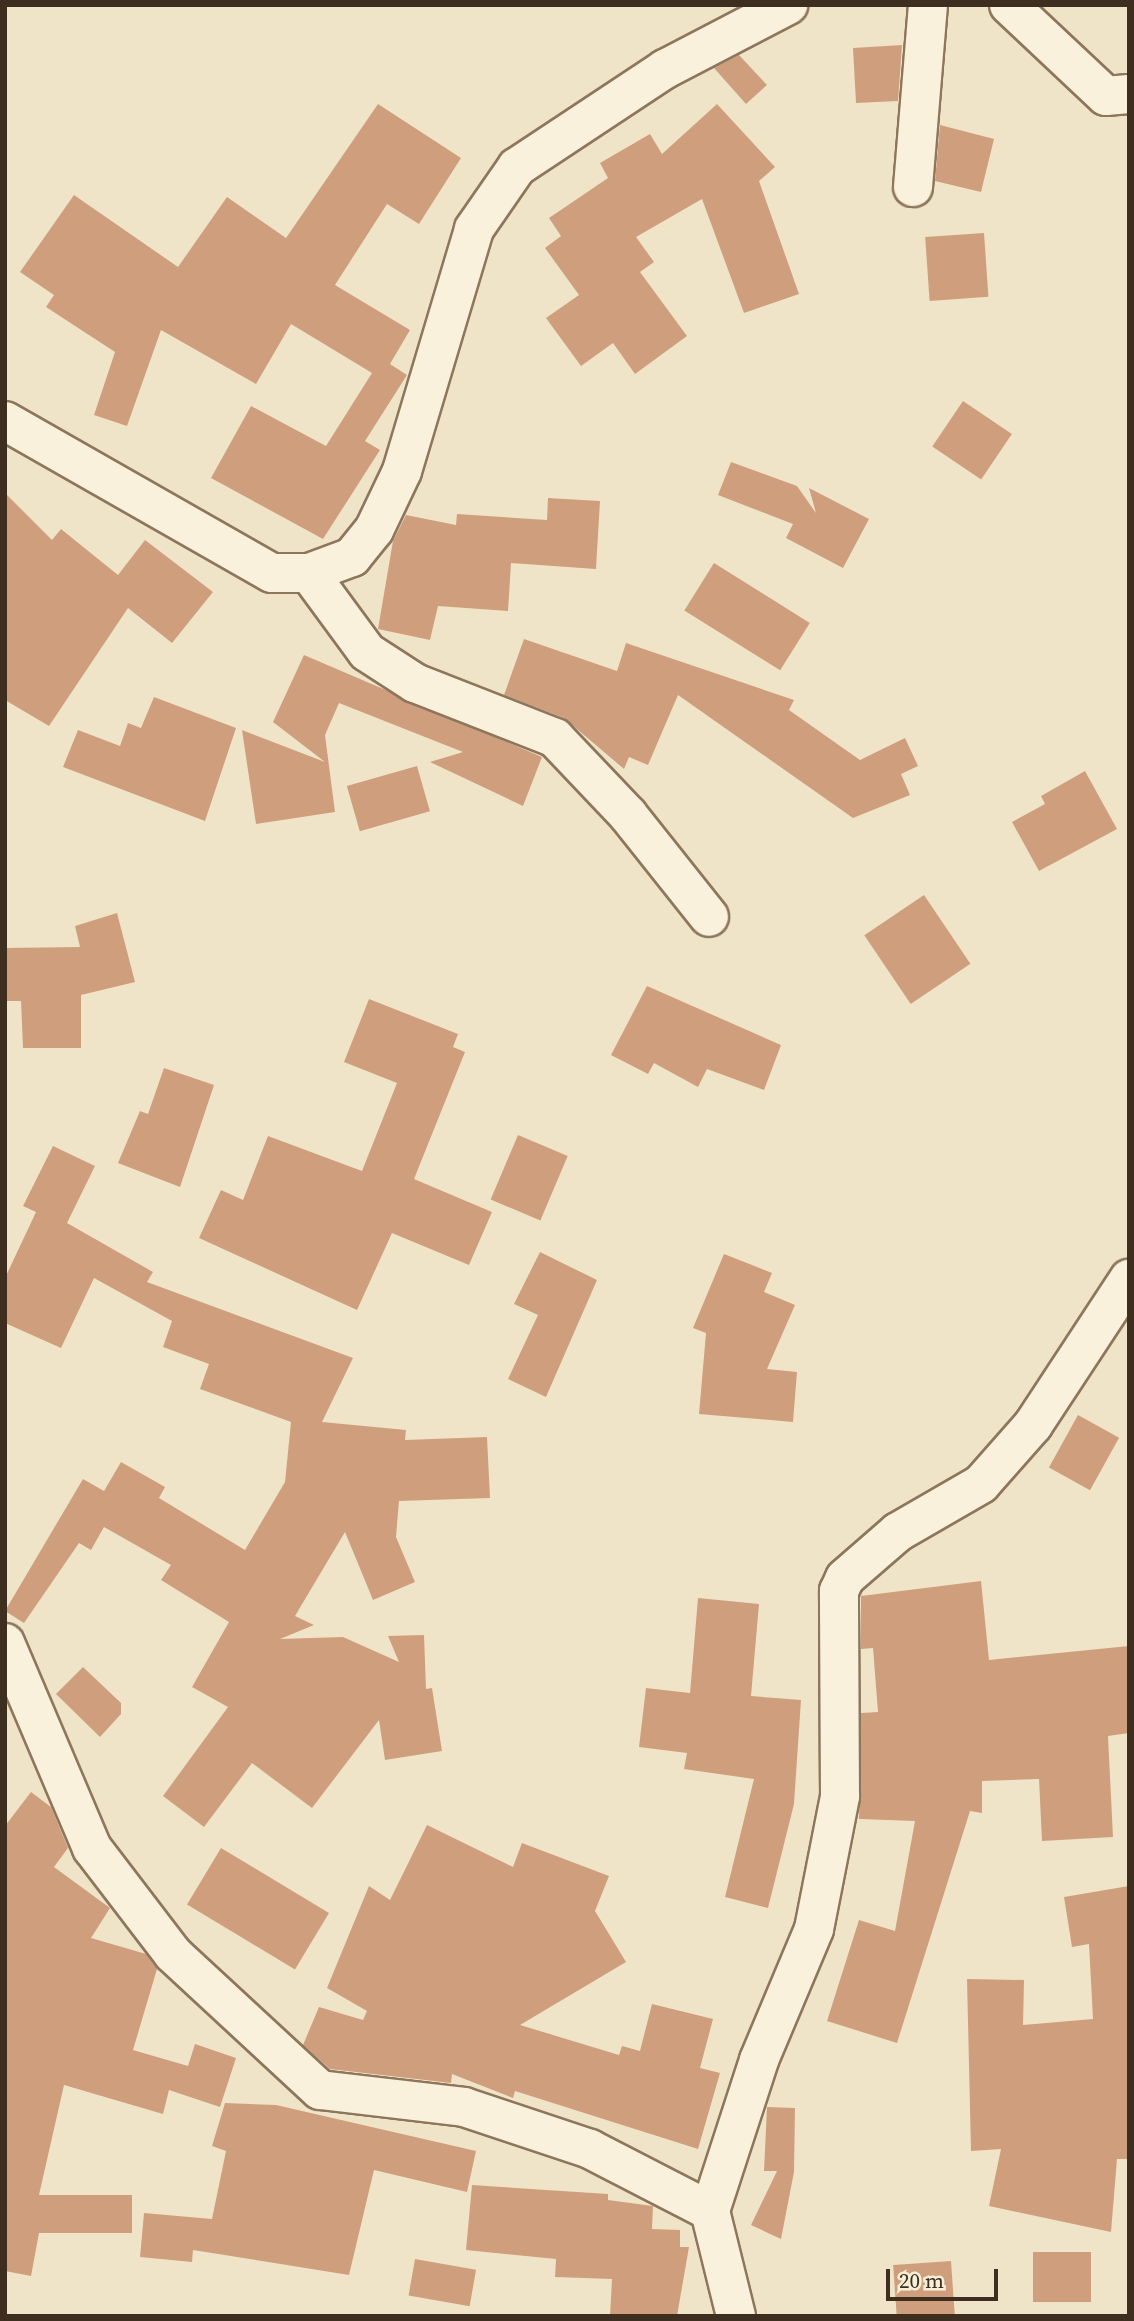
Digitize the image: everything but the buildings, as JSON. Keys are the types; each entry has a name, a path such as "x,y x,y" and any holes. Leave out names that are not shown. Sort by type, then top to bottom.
{"street":[{"path":"5,421 272,573 309,573 352,557 374,530 402,471 474,229 517,167 665,69 788,5"},
{"path":"913,187 928,5"},
{"path":"1009,5 1106,96 1129,94"},
{"path":"309,573 367,652 415,683 555,738 628,815 709,917"},
{"path":"736,2316 710,2211 759,2060 814,1929 840,1797 838,1602 845,1578 898,1532 981,1484 1033,1425 1129,1279"},
{"path":"5,1643 92,1847 173,1954 320,2090 464,2108 590,2149 710,2211"}]}
